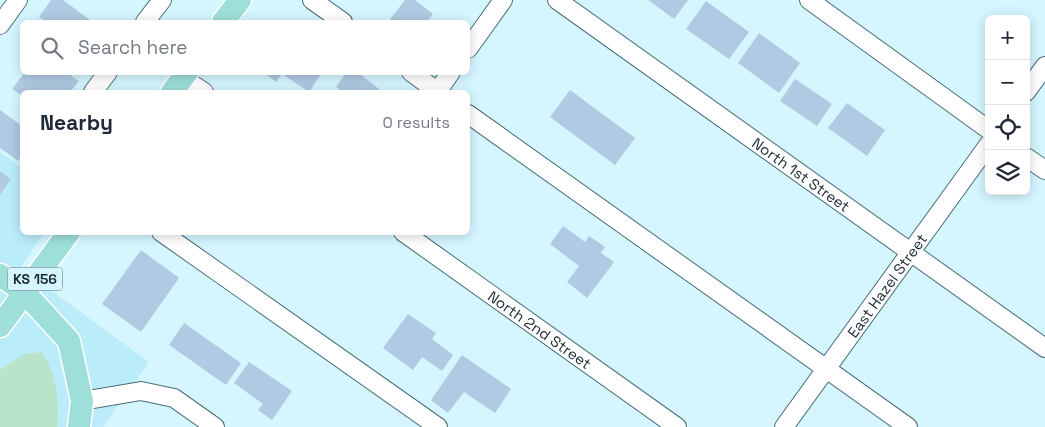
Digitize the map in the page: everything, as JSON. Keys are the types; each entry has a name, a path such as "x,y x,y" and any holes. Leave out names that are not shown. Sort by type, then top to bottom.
{"main road":[{"path":"225,20 240,0"},
{"name":"KS 156","path":"0,326 67,235"},
{"path":"0,275 25,293 69,341 82,401 79,427"}],"street":[{"path":"0,25 18,0"},
{"path":"147,20 162,0"},
{"path":"312,0 340,20"},
{"path":"470,46 503,0"},
{"name":"North 1st Street","path":"557,0 1045,348"},
{"path":"809,0 985,127"},
{"path":"1030,87 1045,66"},
{"path":"94,90 106,75"},
{"path":"414,75 434,90"},
{"path":"438,90 449,75"},
{"path":"180,81 200,90"},
{"path":"470,115 908,427"},
{"name":"East Hazel Street","path":"784,427 985,149"},
{"path":"1030,160 1045,170"},
{"path":"165,235 438,427"},
{"name":"North 2nd Street","path":"407,235 676,427"},
{"path":"82,401 140,392 149,393 174,398 215,427"}],"shaded area":[{"path":"0,152 20,167 20,235 43,235 20,268 149,362 103,427 0,427"}],"green space":[{"path":"42,352 51,370 56,388 58,407 57,427 0,427 0,370 24,354"}],"building":[{"path":"51,0 63,0 90,20 43,20 39,17"},
{"path":"405,0 415,0 433,14 428,20 390,20"},
{"path":"648,0 688,0 674,19"},
{"path":"706,1 749,32 729,59 686,29"},
{"path":"759,33 800,63 779,93 738,63"},
{"path":"23,75 72,75 79,81 72,90 20,90 20,95 12,89"},
{"path":"267,75 281,75 276,82"},
{"path":"284,75 320,75 310,90 306,90"},
{"path":"345,75 361,75 379,89 341,90 336,87"},
{"path":"795,79 832,104 817,126 780,101"},
{"path":"570,90 635,138 615,165 550,117"},
{"path":"847,103 885,130 867,156 828,128"},
{"path":"0,110 20,125 20,158 18,161 0,148"},
{"path":"0,171 11,179 0,195"},
{"path":"563,226 585,242 589,236 605,247 601,253 614,262 587,298 567,282 579,266 550,244"},
{"path":"141,250 179,278 141,332 102,304"},
{"path":"408,314 436,333 432,339 453,355 442,371 422,357 413,370 383,348"},
{"path":"184,323 241,363 226,385 169,345"},
{"path":"462,355 511,389 495,413 464,392 448,413 431,400"},
{"path":"249,362 292,391 272,420 258,410 263,404 234,383"}]}
